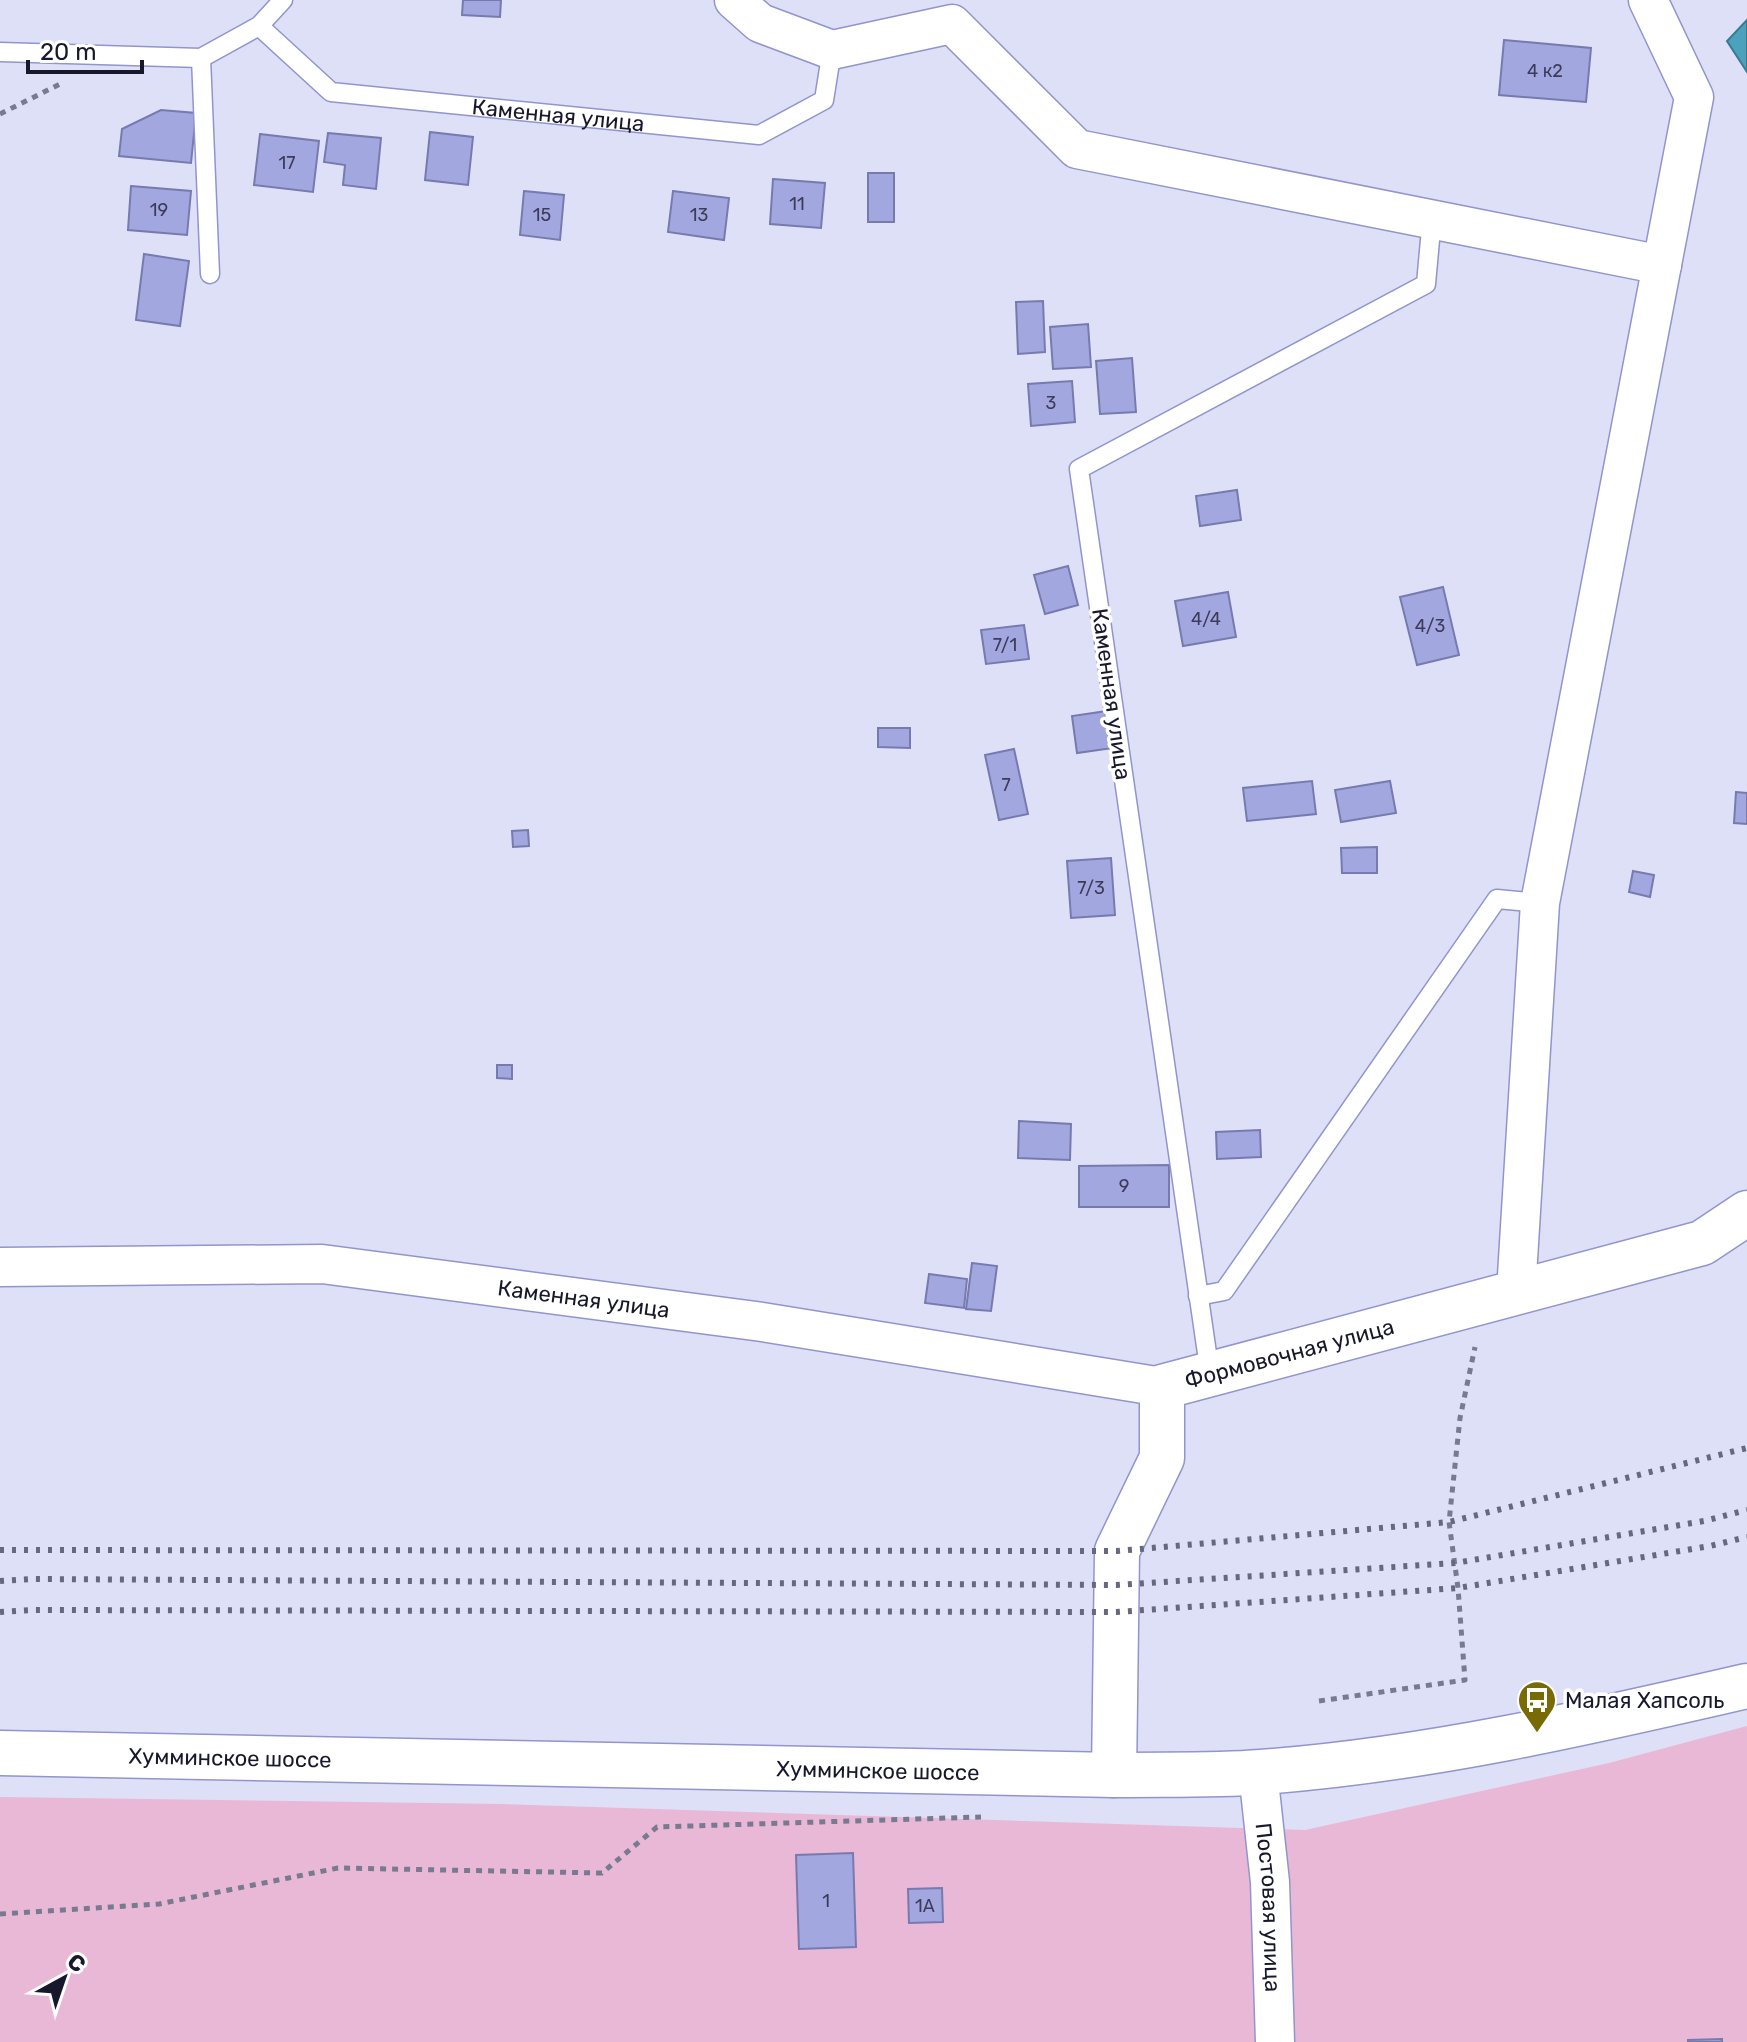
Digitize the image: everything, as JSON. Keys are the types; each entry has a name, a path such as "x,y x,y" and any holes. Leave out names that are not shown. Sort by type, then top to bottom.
{"main road":[{"name":"Формовочная улица","path":"1114,1775 1117,1551 1162,1458 1162,1387 1702,1243 1747,1213"},
{"name":"Хумминское шоссе","path":"0,1753 1114,1775 1258,1772 1320,1766 1537,1734 1747,1686"}],"street":[{"path":"734,0 760,23 832,50 952,24 1077,149 1662,265"},
{"path":"1501,1296 1540,903 1694,97 1648,0"},
{"name":"Каменная улица","path":"0,1267 322,1264 762,1322 1162,1387"},
{"name":"Постовая улица","path":"1258,1772 1270,1882 1275,2042"}],"lane":[{"path":"0,52 201,58 259,26 283,0"},
{"name":"Каменная улица","path":"259,26 331,92 759,135 824,100 832,50"},
{"path":"201,58 210,274"},
{"name":"Каменная улица","path":"1210,1374 1079,469 1426,284 1432,218"},
{"path":"1198,1296 1224,1291 1497,899 1540,903"}],"path":[{"path":"1319,1701 1465,1680 1449,1522 1460,1418 1501,1296"},
{"path":"0,1914 159,1904 338,1868 602,1873 657,1827 991,1817"}],"shaded area":[{"path":"1747,1726 1747,2042 0,2042 0,1797 503,1804 1305,1830 1609,1763"}],"water":[{"path":"1747,20 1747,72 1727,41"}],"building":[{"path":"463,0 501,0 500,17 462,15"},
{"path":"1504,40 1591,48 1586,102 1499,95"},
{"path":"161,110 196,113 191,163 119,156 122,129"},
{"path":"430,132 473,137 468,185 425,180"},
{"path":"328,133 381,138 376,189 343,185 345,165 324,162"},
{"path":"260,134 319,141 313,192 254,185"},
{"path":"868,173 894,173 894,222 868,222"},
{"path":"773,179 825,183 821,228 770,224"},
{"path":"131,186 191,191 187,235 128,230"},
{"path":"524,191 564,195 560,240 520,235"},
{"path":"673,191 729,198 724,240 668,232"},
{"path":"144,254 189,261 180,326 136,320"},
{"path":"1043,301 1045,352 1018,354 1016,302"},
{"path":"1088,324 1091,367 1053,369 1050,327"},
{"path":"1132,358 1136,412 1100,414 1096,361"},
{"path":"1072,381 1075,422 1031,426 1028,384"},
{"path":"1237,490 1241,520 1200,526 1196,496"},
{"path":"1068,566 1078,605 1045,614 1034,575"},
{"path":"1443,587 1459,655 1417,665 1400,597"},
{"path":"1228,592 1236,637 1183,646 1175,601"},
{"path":"1024,625 1029,659 986,664 981,630"},
{"path":"1114,710 1120,747 1077,753 1072,716"},
{"path":"878,728 910,728 910,748 878,747"},
{"path":"1014,749 1028,814 999,820 985,755"},
{"path":"1312,781 1316,814 1247,821 1243,788"},
{"path":"1390,781 1396,813 1341,822 1335,790"},
{"path":"1736,792 1747,793 1747,824 1734,823"},
{"path":"528,830 529,846 513,847 512,831"},
{"path":"1377,847 1377,873 1342,873 1341,848"},
{"path":"1111,858 1115,915 1071,918 1067,861"},
{"path":"1633,871 1654,875 1650,897 1629,892"},
{"path":"497,1065 512,1065 512,1079 497,1078"},
{"path":"1019,1121 1071,1124 1070,1160 1018,1158"},
{"path":"1260,1130 1261,1157 1217,1159 1216,1132"},
{"path":"1169,1165 1169,1207 1079,1207 1079,1166"},
{"path":"972,1263 997,1266 991,1311 966,1309"},
{"path":"929,1274 967,1279 964,1308 925,1303"},
{"path":"853,1853 856,1947 799,1949 796,1855"},
{"path":"942,1888 943,1922 909,1923 908,1889"},
{"path":"1722,2039 1722,2042 1688,2042 1688,2040"}],"railway":[{"path":"0,1550 1117,1551 1449,1522 1747,1448"},
{"path":"0,1581 1116,1585 1455,1563 1704,1521 1747,1510"},
{"path":"0,1612 1116,1612 1458,1588 1710,1546 1747,1537"}],"place":[{"name":"Малая Хапсоль","path":"1537,1734"}]}
